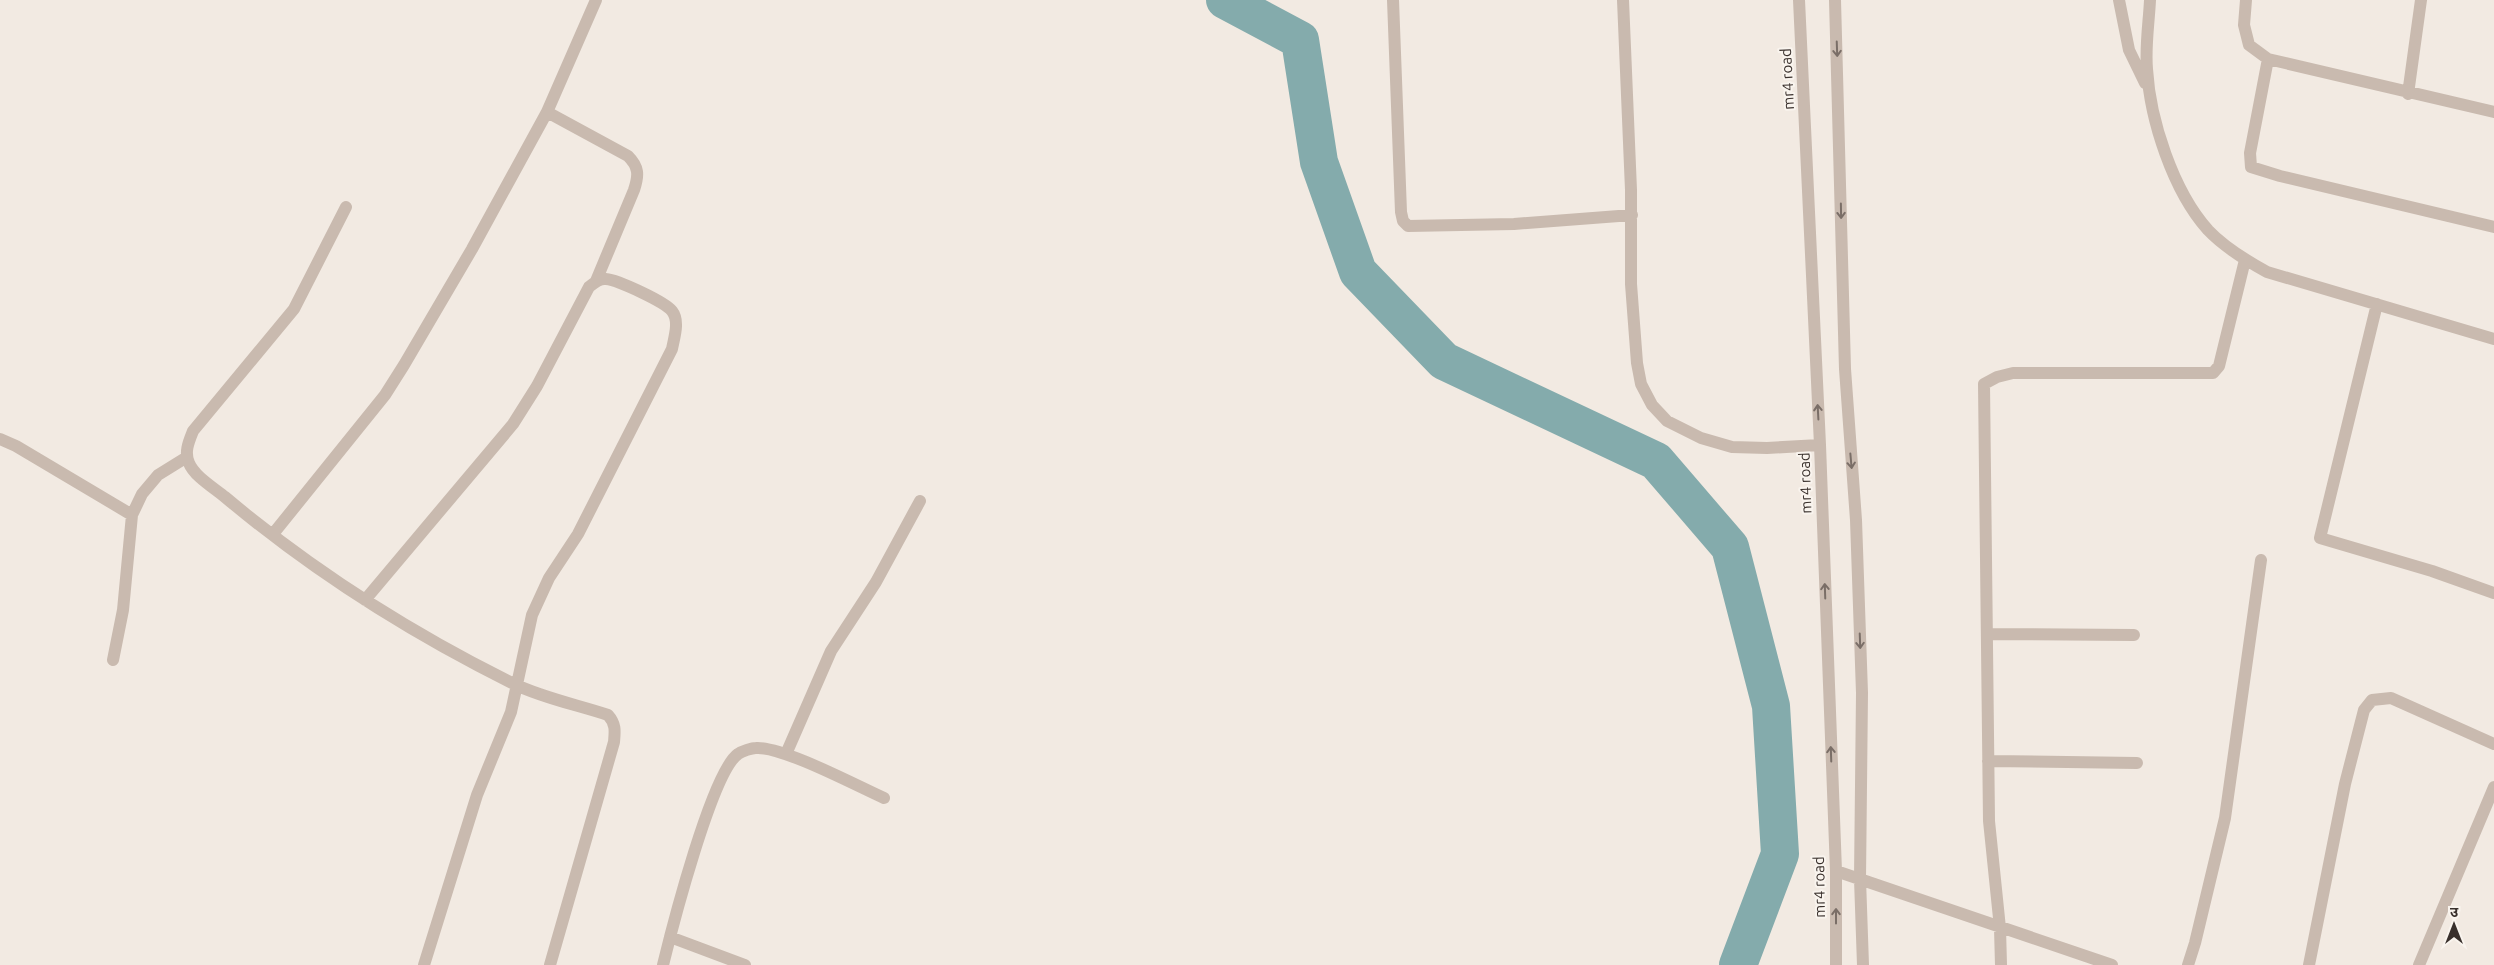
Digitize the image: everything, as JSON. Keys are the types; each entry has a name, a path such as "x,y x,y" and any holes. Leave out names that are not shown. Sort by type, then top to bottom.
{"street":[{"path":"274,534 390,387 472,249 547,112 596,0"},
{"path":"1393,0 1401,212 1403,221 1408,226 1514,224 1632,215"},
{"path":"1623,0 1632,215 1632,284 1637,363 1641,384 1652,405 1667,421 1701,438 1732,447 1767,448 1820,445"},
{"name":"mr4 road","path":"1799,0 1820,445 1836,871 1836,965"},
{"path":"1835,0 1845,360 1856,520 1862,693 1860,879 1863,965"},
{"path":"2119,0 2129,50 2151,96"},
{"path":"2150,0 2147,68 2155,124 2178,183 2208,230 2245,260 2267,272 2494,339"},
{"path":"2246,0 2244,25 2249,45 2268,59 2408,94 2494,112"},
{"path":"2408,94 2421,0"},
{"path":"2268,59 2250,153 2252,167 2280,176 2494,227"},
{"path":"547,112 628,156 636,164 638,178 634,190 596,281"},
{"path":"346,207 294,309 259,354 193,431 187,445 189,465 274,534 404,626 516,685 608,715 614,721 616,728 609,761 550,965"},
{"path":"2001,965 2000,928 1988,821 1984,384 1997,377 2013,374 2213,374 2219,366 2245,260"},
{"path":"365,600 513,424 537,386 589,287 596,281 606,278 645,293 672,311 676,322 672,349 578,534 549,578 532,615 511,712 477,796 424,965"},
{"path":"2377,304 2320,538 2432,571 2494,593"},
{"path":"0,439 16,446 132,515"},
{"path":"113,660 123,610 132,515 142,494 158,475 187,457"},
{"path":"786,754 832,651 876,582 920,501"},
{"path":"2188,965 2225,818 2261,560"},
{"path":"1987,634 2134,635"},
{"path":"2309,965 2345,784 2364,710 2372,700 2391,698 2494,744"},
{"path":"663,965 702,826 730,764 738,754 756,748 776,750 884,798"},
{"path":"1988,761 2137,763"},
{"path":"2419,965 2494,787"},
{"path":"1836,871 2112,965"},
{"path":"670,937 746,965"}],"waterway":[{"path":"1225,0 1300,40 1319,162 1358,272 1444,361 1656,461 1730,547 1771,706 1780,854 1738,965"}]}
